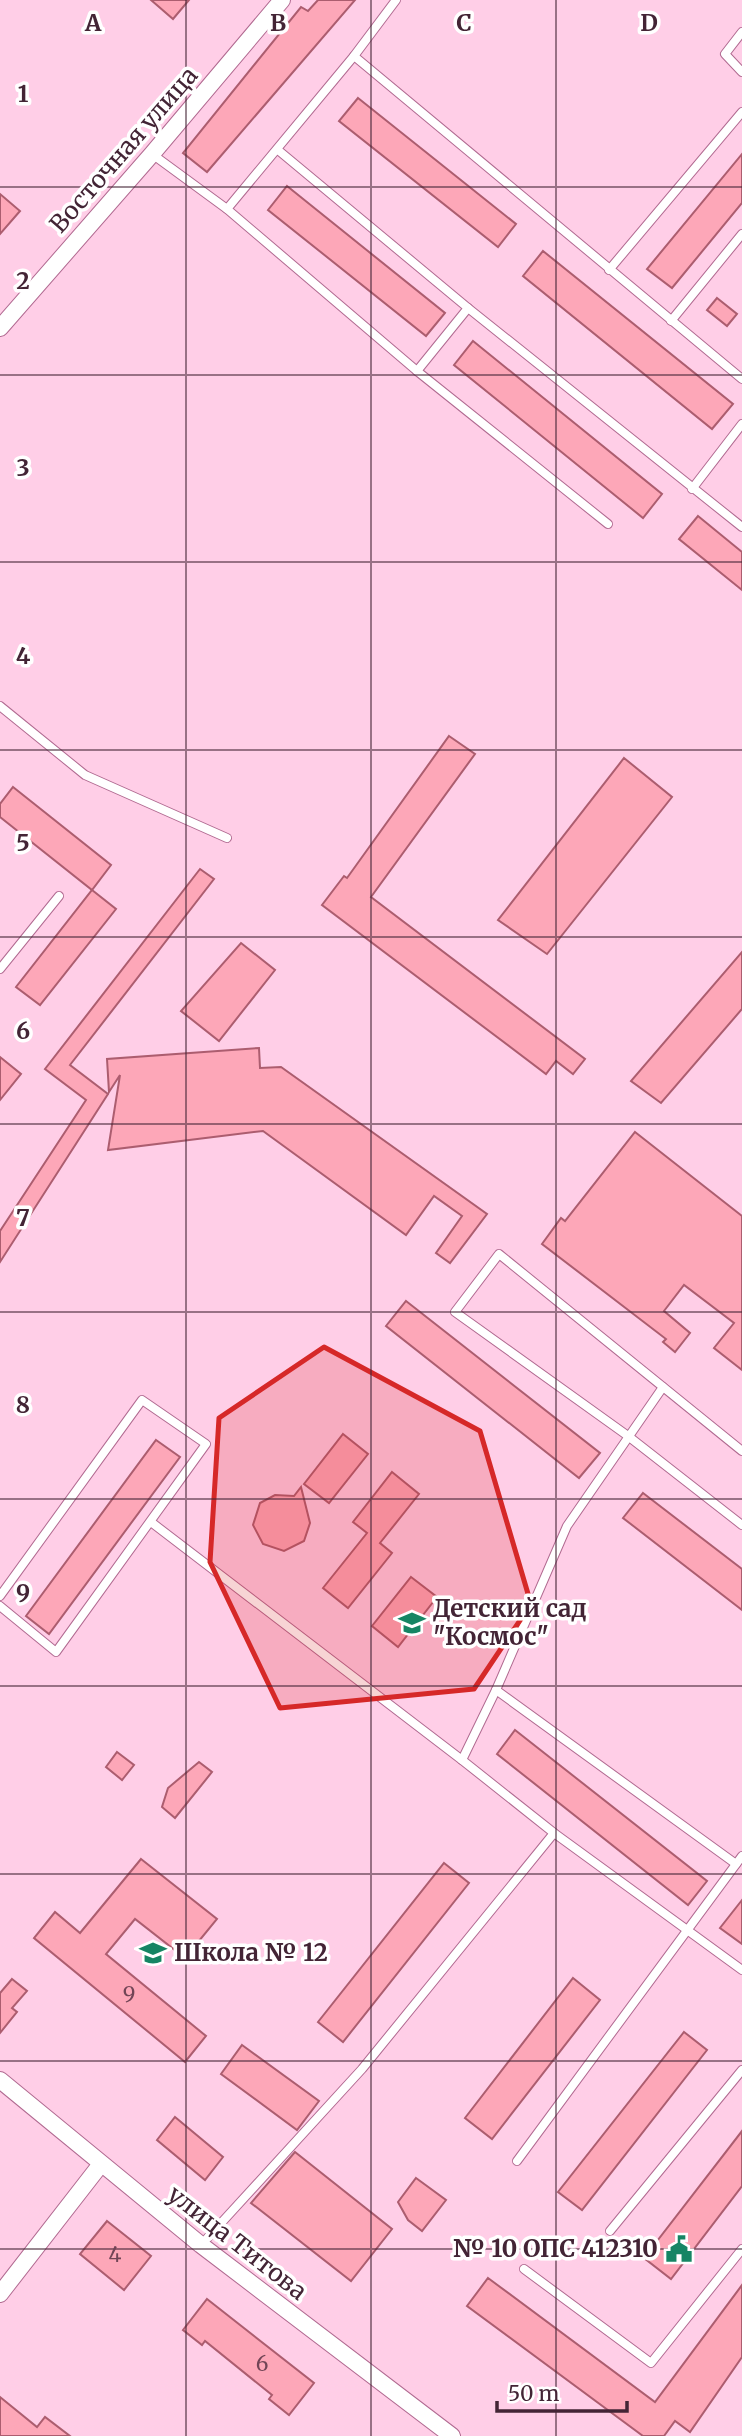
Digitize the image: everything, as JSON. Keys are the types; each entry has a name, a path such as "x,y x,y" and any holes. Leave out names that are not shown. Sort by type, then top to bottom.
{"street":[{"name":"Восточная улица","path":"0,328 282,0"},
{"name":"улица Титова","path":"0,2080 201,2245 452,2436"},
{"path":"0,2294 101,2164"}],"lane":[{"path":"227,209 354,57 396,0"},
{"path":"742,32 725,54 742,72"},
{"path":"354,57 742,379"},
{"path":"609,270 742,112"},
{"path":"278,150 468,308 742,527"},
{"path":"152,154 227,209 417,371 608,524"},
{"path":"671,321 742,234"},
{"path":"417,371 468,308"},
{"path":"692,489 742,424"},
{"path":"0,706 85,775 228,838"},
{"path":"0,969 59,896"},
{"path":"742,1451 499,1254 455,1312 628,1436 742,1525"},
{"path":"462,1760 567,1526 663,1387"},
{"path":"0,1597 142,1400 206,1444 56,1652 0,1606"},
{"path":"151,1522 554,1833 742,1970"},
{"path":"496,1689 736,1864"},
{"path":"201,2245 362,2069 554,1833"},
{"path":"517,2161 742,1856"},
{"path":"610,2231 742,2070"},
{"path":"524,2269 652,2363 742,2249"}],"highlighted area":[{"path":"324,1347 480,1431 531,1604 474,1689 280,1708 210,1562 219,1418"}],"building":[{"path":"151,0 189,0 173,19"},
{"path":"318,0 355,0 207,172 183,153 301,7 308,11"},
{"path":"358,98 516,224 498,247 339,121"},
{"path":"742,154 742,203 672,288 647,269"},
{"path":"287,186 445,313 426,336 268,210"},
{"path":"0,194 20,211 0,234"},
{"path":"543,251 733,404 712,429 523,276"},
{"path":"717,298 737,314 727,326 707,310"},
{"path":"473,341 662,494 643,518 454,365"},
{"path":"698,516 742,552 742,590 679,539"},
{"path":"449,736 475,754 371,897 585,1059 573,1074 556,1061 546,1074 322,905 344,876 347,878"},
{"path":"624,758 672,797 547,954 498,920"},
{"path":"13,787 111,865 92,890 0,817 0,804"},
{"path":"200,869 214,879 70,1065 108,1094 0,1262 0,1231 86,1100 45,1069"},
{"path":"92,890 116,909 40,1005 16,987"},
{"path":"241,943 275,970 219,1041 181,1011"},
{"path":"742,952 742,1009 661,1103 631,1081"},
{"path":"259,1048 260,1068 281,1067 487,1214 450,1263 436,1253 462,1216 434,1196 406,1235 263,1131 108,1150 120,1075 109,1092 107,1059"},
{"path":"0,1057 21,1074 0,1100"},
{"path":"635,1132 742,1216 742,1370 714,1348 734,1323 684,1285 664,1311 690,1333 675,1352 663,1342 666,1339 542,1244 561,1218 565,1221"},
{"path":"406,1301 600,1453 579,1478 386,1326"},
{"path":"343,1434 368,1454 329,1503 304,1484"},
{"path":"156,1440 180,1457 49,1634 26,1616"},
{"path":"392,1472 419,1494 380,1543 392,1553 348,1608 323,1588 367,1533 353,1522"},
{"path":"301,1487 310,1523 304,1541 284,1551 263,1544 253,1525 260,1503 275,1495 294,1496"},
{"path":"643,1493 742,1569 742,1610 623,1518"},
{"path":"411,1577 437,1597 398,1647 372,1626"},
{"path":"515,1730 707,1881 688,1905 497,1754"},
{"path":"117,1752 134,1765 122,1780 106,1767"},
{"path":"199,1762 212,1772 175,1818 162,1807 168,1788"},
{"path":"141,1859 217,1919 185,1958 135,1919 106,1954 206,2036 185,2062 34,1938 55,1912 80,1933"},
{"path":"444,1863 469,1883 343,2042 318,2022"},
{"path":"742,1900 742,1944 720,1928"},
{"path":"573,1978 600,2000 492,2139 465,2118"},
{"path":"12,1979 27,1991 12,2008 17,2012 0,2033 0,1993"},
{"path":"684,2032 707,2050 582,2210 558,2192"},
{"path":"242,2045 319,2101 297,2130 221,2074"},
{"path":"175,2117 223,2157 205,2180 157,2140"},
{"path":"742,2131 742,2186 671,2279 644,2258"},
{"path":"295,2152 392,2229 351,2281 251,2203"},
{"path":"416,2178 446,2200 422,2231 408,2220 398,2202"},
{"path":"107,2221 151,2256 124,2290 80,2254"},
{"path":"488,2278 655,2402 742,2285 742,2357 690,2432 675,2421 664,2436 643,2436 467,2306"},
{"path":"207,2299 314,2383 289,2415 269,2399 272,2395 205,2341 202,2345 183,2330"},
{"path":"0,2397 37,2427 45,2417 70,2436 0,2436"}],"place":[{"name":"Детский сад \"Космос\"","path":"412,1623"},
{"name":"Школа № 12","path":"153,1953"},
{"name":"№ 10 ОПС 412310","path":"679,2249"}]}
